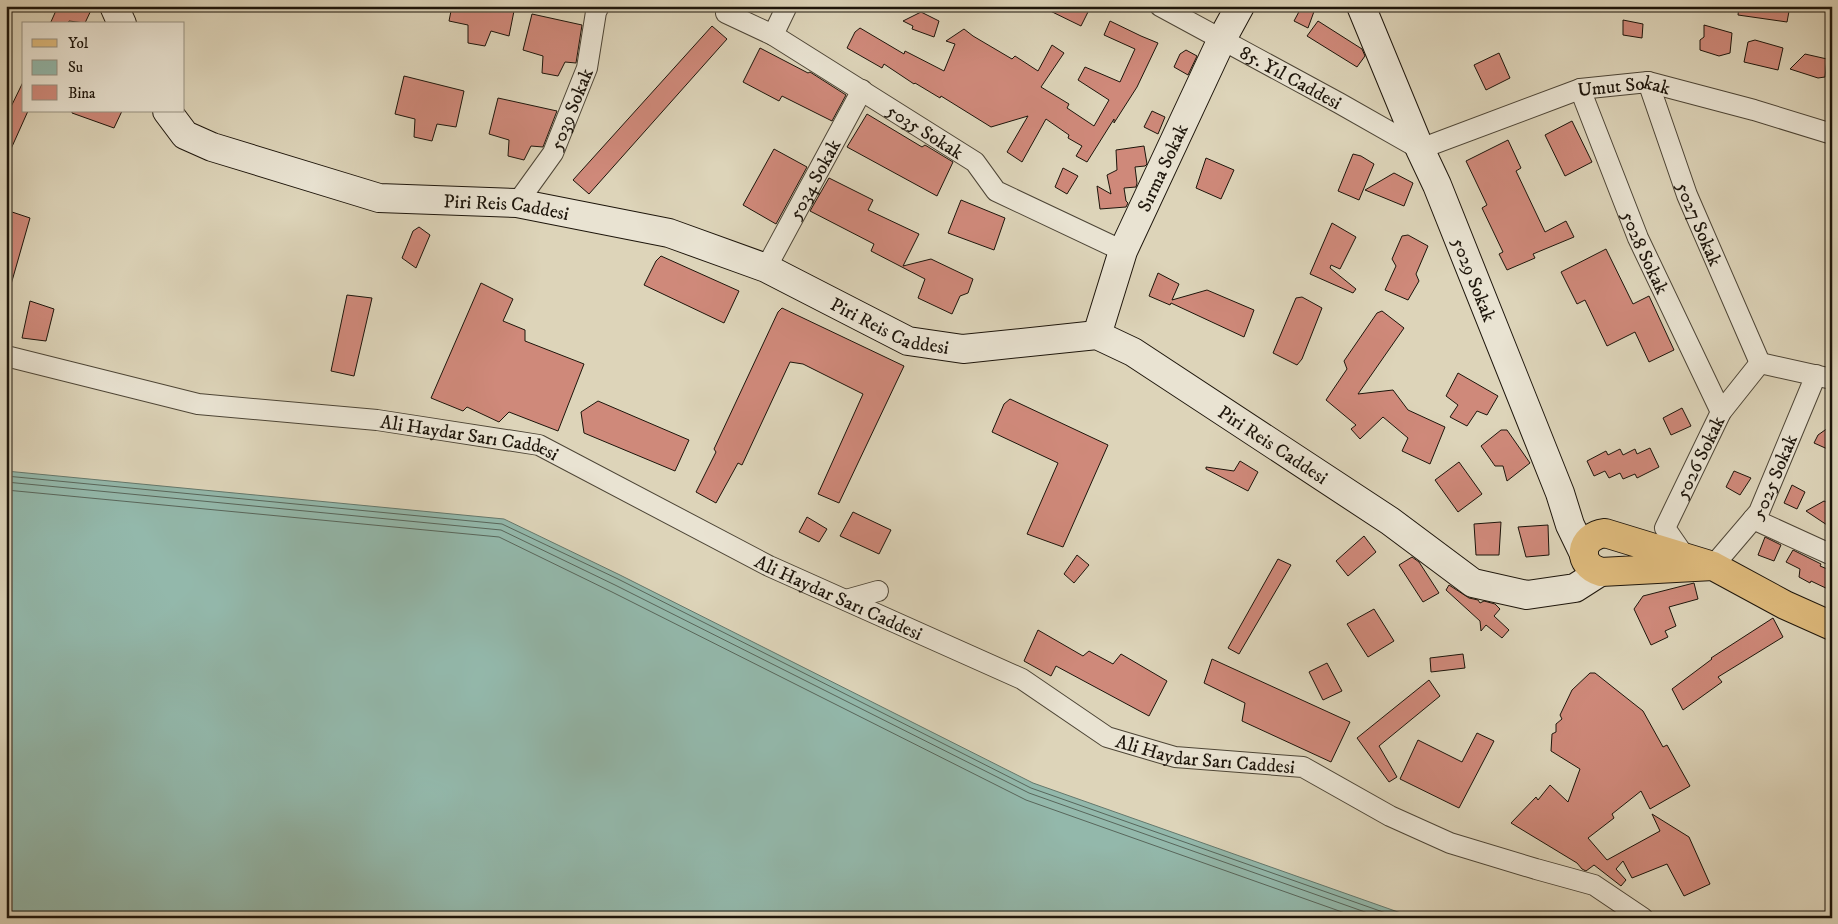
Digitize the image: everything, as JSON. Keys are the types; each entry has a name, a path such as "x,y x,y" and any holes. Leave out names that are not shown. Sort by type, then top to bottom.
{"main road":[{"path":"1594,565 1618,566 1624,554 1621,542 1608,533"},
{"path":"1594,565 1587,541 1592,536 1608,533 1713,566 1786,605 1832,626"},
{"path":"1594,565 1713,566"}],"street":[{"path":"114,6 121,22"},
{"name":"5039 Sokak","path":"517,203 553,153 587,68 596,12 599,6"},
{"path":"774,35 787,6"},
{"name":"85. Yıl Caddesi","path":"1160,6 1339,102 1420,150"},
{"name":"Sırma Sokak","path":"1097,335 1123,251 1222,38 1240,6"},
{"name":"5029 Sokak","path":"1361,6 1420,150 1437,184 1560,493 1570,525 1594,565"},
{"name":"5035 Sokak","path":"726,12 774,35 975,162 996,191 1123,251"},
{"name":"Umut Sokak","path":"1420,150 1580,89 1648,82 1754,110 1832,134"},
{"name":"5027 Sokak","path":"1648,82 1687,196 1760,363"},
{"name":"5028 Sokak","path":"1580,89 1638,238 1720,412"},
{"name":"5034 Sokak","path":"766,268 862,90"},
{"name":"Piri Reis Caddesi","path":"168,112 186,135 212,147 379,198 517,203 669,233 766,268 908,341 963,350 1097,335 1133,352 1390,521 1473,583 1527,596 1575,588 1584,573 1594,565"},
{"name":"Ali Haydar Sarı Caddesi","path":"6,356 198,404 377,420 539,445 769,566 1022,679 1107,737 1176,757 1303,767 1390,816 1450,842 1594,885 1642,918"},
{"path":"1760,363 1824,377"},
{"name":"5026 Sokak","path":"1685,557 1665,528 1720,412 1760,363"},
{"name":"5025 Sokak","path":"1713,566 1759,512 1824,377"},
{"path":"1560,493 1572,507 1608,533"},
{"path":"1753,519 1832,555"},
{"path":"846,600 878,591"}],"water":[{"path":"6,471 504,519 620,575 1033,783 1415,918 6,918"}],"building":[{"path":"58,6 93,6 85,22 51,22"},
{"path":"452,6 515,6 509,36 491,31 485,46 468,43 468,25 449,21"},
{"path":"1040,6 1091,6 1081,26"},
{"path":"1302,6 1316,6 1308,28 1294,21"},
{"path":"1739,6 1790,6 1787,22 1738,15"},
{"path":"921,12 939,21 934,37 912,29 913,26 903,21"},
{"path":"532,14 582,25 576,63 565,62 558,76 542,73 543,56 523,50"},
{"path":"1623,20 1643,24 1642,38 1623,35"},
{"path":"1110,21 1158,43 1137,87 1087,162 1076,156 1082,146 1068,138 1069,135 1046,119 1022,162 1007,152 1028,116 991,127 941,96 940,98 914,84 884,64 882,68 847,48 855,32 860,28 904,54 905,51 944,71 955,44 946,41 964,29 1012,59 1015,56 1038,71 1052,45 1064,53 1041,87 1069,104 1067,108 1094,126 1109,100 1078,80 1085,67 1120,82 1135,49 1104,35"},
{"path":"1318,21 1362,49 1365,56 1357,67 1307,36"},
{"path":"1704,25 1732,33 1730,53 1719,56 1700,50 1700,40 1704,37"},
{"path":"712,26 727,39 589,194 573,180"},
{"path":"1755,40 1783,48 1778,70 1744,62 1748,42"},
{"path":"760,48 808,73 810,72 846,95 832,121 782,96 779,101 743,82"},
{"path":"1186,50 1197,56 1188,75 1174,67 1180,54"},
{"path":"1499,53 1510,78 1486,90 1474,65"},
{"path":"1805,54 1827,59 1825,77 1818,78 1790,69"},
{"path":"404,76 464,91 456,127 437,124 432,141 414,137 415,119 395,114"},
{"path":"22,84 22,112 28,112 6,160 6,117"},
{"path":"498,98 557,111 543,147 531,146 524,160 508,156 509,140 489,134"},
{"path":"1152,111 1165,117 1158,134 1144,127"},
{"path":"72,112 122,112 114,128"},
{"path":"867,114 922,147 925,145 953,162 937,196 847,147"},
{"path":"1572,121 1592,162 1565,176 1545,135"},
{"path":"1508,140 1521,168 1516,171 1545,232 1566,221 1574,237 1533,254 1535,258 1507,270 1499,254 1503,252 1482,208 1487,205 1466,161"},
{"path":"1144,146 1147,164 1135,167 1136,187 1124,188 1128,203 1126,207 1100,209 1097,186 1111,194 1107,175 1117,170 1116,150"},
{"path":"774,149 807,167 776,224 743,205"},
{"path":"1353,154 1361,156 1374,164 1359,200 1338,191"},
{"path":"1206,158 1234,170 1221,199 1196,188"},
{"path":"1063,168 1078,176 1067,194 1055,187"},
{"path":"1394,173 1413,183 1404,206 1365,190"},
{"path":"829,178 873,200 868,210 919,234 903,266 931,259 973,279 968,293 960,296 952,314 918,298 925,279 871,251 874,244 810,211"},
{"path":"961,200 1005,218 994,250 948,233"},
{"path":"6,210 30,218 10,288 6,287"},
{"path":"1332,223 1356,237 1340,269 1331,265 1330,268 1356,289 1353,293 1310,274"},
{"path":"419,227 430,235 416,268 402,258 413,231"},
{"path":"1408,235 1428,246 1416,274 1419,281 1408,300 1385,290 1396,266 1392,259 1402,236"},
{"path":"1606,249 1633,304 1649,296 1674,350 1649,362 1635,332 1607,346 1585,300 1577,304 1561,272"},
{"path":"661,256 739,291 724,323 644,285 656,261"},
{"path":"1158,273 1179,284 1172,300 1207,290 1254,310 1244,337 1171,303 1170,305 1149,296"},
{"path":"481,283 513,299 503,321 525,330 525,341 584,364 558,431 509,412 499,422 467,407 463,411 431,398"},
{"path":"347,295 372,298 354,376 331,371"},
{"path":"1302,297 1322,308 1302,359 1297,365 1273,353 1296,298"},
{"path":"30,301 54,309 46,341 22,338"},
{"path":"782,308 904,366 839,503 818,494 863,394 803,364 790,362 742,465 738,463 716,503 696,492 716,452 714,449 778,312"},
{"path":"1382,311 1404,328 1358,394 1393,390 1408,410 1445,427 1430,464 1402,451 1408,438 1383,417 1360,439 1351,429 1356,425 1326,400 1347,369 1344,361 1377,313"},
{"path":"1458,373 1498,396 1487,415 1477,411 1467,426 1450,417 1458,405 1446,396"},
{"path":"1010,399 1108,445 1063,547 1027,534 1058,463 992,432 1004,404"},
{"path":"598,401 689,440 675,471 584,433 581,412"},
{"path":"1682,408 1691,426 1671,435 1663,418"},
{"path":"1832,425 1832,451 1814,443 1818,435"},
{"path":"1501,430 1507,430 1530,463 1507,481 1503,466 1495,466 1481,446"},
{"path":"1650,448 1659,467 1637,478 1635,474 1623,479 1620,473 1609,478 1605,471 1594,476 1587,461 1606,451 1608,455 1620,449 1623,455 1635,449 1637,454"},
{"path":"1240,461 1258,472 1248,491 1206,469 1206,467 1234,471"},
{"path":"1459,462 1482,494 1458,512 1435,480"},
{"path":"1734,471 1751,478 1740,495 1726,487"},
{"path":"1792,485 1805,492 1797,509 1784,503"},
{"path":"1824,501 1832,505 1832,514 1827,525 1806,511"},
{"path":"853,512 891,530 879,554 840,536"},
{"path":"807,517 827,529 819,542 799,532"},
{"path":"1501,522 1499,555 1476,555 1474,524"},
{"path":"1548,525 1549,555 1526,557 1518,527"},
{"path":"1364,536 1376,552 1348,576 1336,561"},
{"path":"1765,537 1781,545 1774,561 1758,555"},
{"path":"1793,550 1832,571 1832,591 1799,577 1800,569 1786,562"},
{"path":"1077,555 1089,565 1074,583 1064,574"},
{"path":"1412,557 1419,562 1439,593 1423,602 1399,565"},
{"path":"1278,559 1291,565 1239,654 1228,648"},
{"path":"1694,583 1698,599 1669,607 1676,626 1665,631 1668,637 1651,645 1634,609 1643,596"},
{"path":"1449,585 1469,598 1478,600 1480,603 1484,601 1495,604 1500,609 1494,616 1509,630 1502,638 1486,625 1481,631 1480,621 1446,590"},
{"path":"1374,609 1394,641 1368,657 1347,624"},
{"path":"1773,618 1783,637 1718,677 1722,682 1683,710 1672,689 1711,658"},
{"path":"1038,630 1083,656 1089,651 1113,664 1121,654 1167,681 1149,716 1056,666 1051,676 1024,661"},
{"path":"1463,654 1465,668 1431,672 1430,658"},
{"path":"1212,659 1350,722 1331,762 1242,721 1245,703 1204,683"},
{"path":"1327,663 1342,691 1323,700 1309,672"},
{"path":"1590,673 1595,673 1643,711 1663,747 1667,745 1690,786 1650,809 1641,791 1612,814 1614,818 1588,838 1607,860 1660,831 1652,814 1689,837 1710,884 1684,896 1667,864 1632,878 1623,861 1616,869 1626,880 1621,886 1594,865 1586,871 1582,869 1577,863 1511,823 1536,797 1538,800 1550,785 1568,802 1580,769 1551,751 1552,734 1556,732 1556,724 1562,719 1560,715 1572,690"},
{"path":"1429,680 1440,696 1379,746 1397,777 1389,782 1357,738"},
{"path":"1477,733 1494,741 1459,808 1400,779 1418,740 1462,762"}]}
